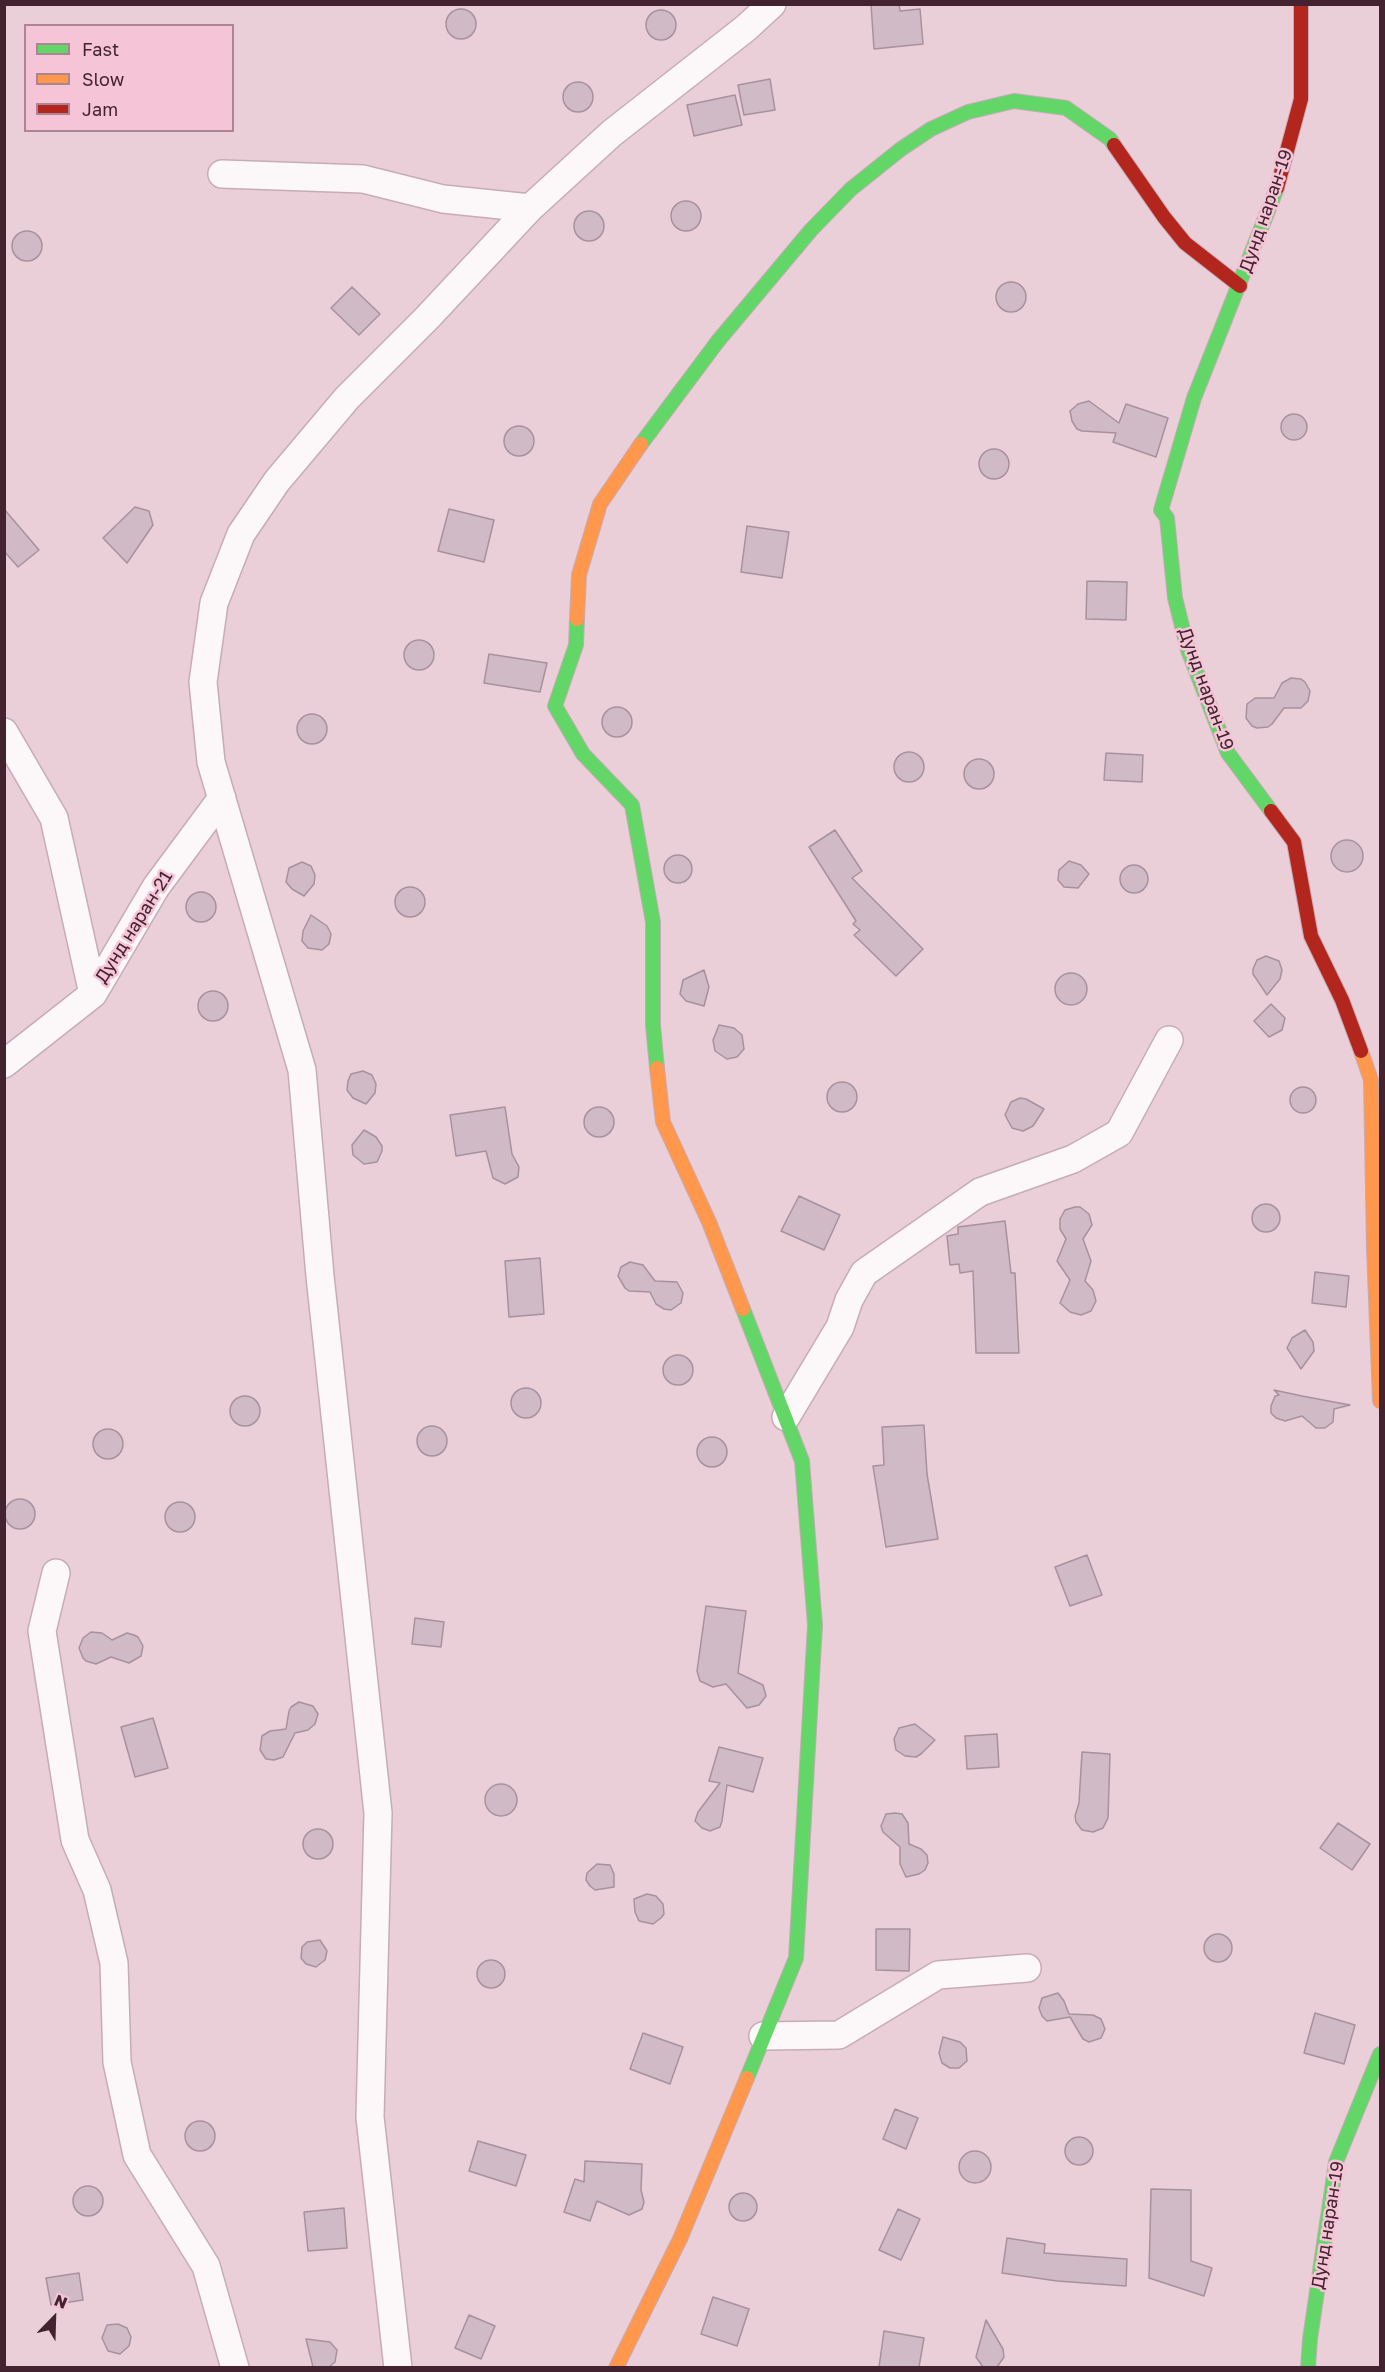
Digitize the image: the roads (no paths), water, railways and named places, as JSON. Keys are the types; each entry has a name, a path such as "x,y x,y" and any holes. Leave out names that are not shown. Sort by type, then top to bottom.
{"street":[{"path":"398,2367 370,2117 378,1813 321,1288 302,1071 211,762 203,682 214,603 241,534 277,481 347,398 427,318 530,208 612,133 746,28 772,4"},
{"name":"Дунд наран-19","path":"1301,4 1301,99 1273,201 1194,398 1161,510 1167,518 1176,598 1188,650 1228,753 1294,842 1311,936 1342,1000 1371,1080 1374,1259 1380,1401"},
{"path":"616,2367 680,2239 796,1958 815,1625 802,1461 709,1222 663,1122 653,1025 653,922 632,805 583,754 555,706 576,645 579,576 600,504 659,417 718,341 811,230 851,189 901,149 931,129 968,112 1014,101 1066,108 1110,139 1164,217 1185,243 1240,286"},
{"path":"222,174 363,179 443,199 530,208"},
{"path":"4,732 54,818 93,994"},
{"name":"Дунд наран-21","path":"4,1064 93,994 156,887 222,798"},
{"path":"786,1416 840,1327 849,1300 864,1273 980,1192 1073,1159 1119,1133 1169,1040"},
{"path":"56,1573 42,1631 75,1840 97,1890 114,1964 117,2062 137,2155 206,2266 235,2367"},
{"path":"763,2036 839,2035 938,1975 1028,1968"},
{"name":"Дунд наран-19","path":"1308,2367 1310,2339 1336,2162 1380,2054"}]}
